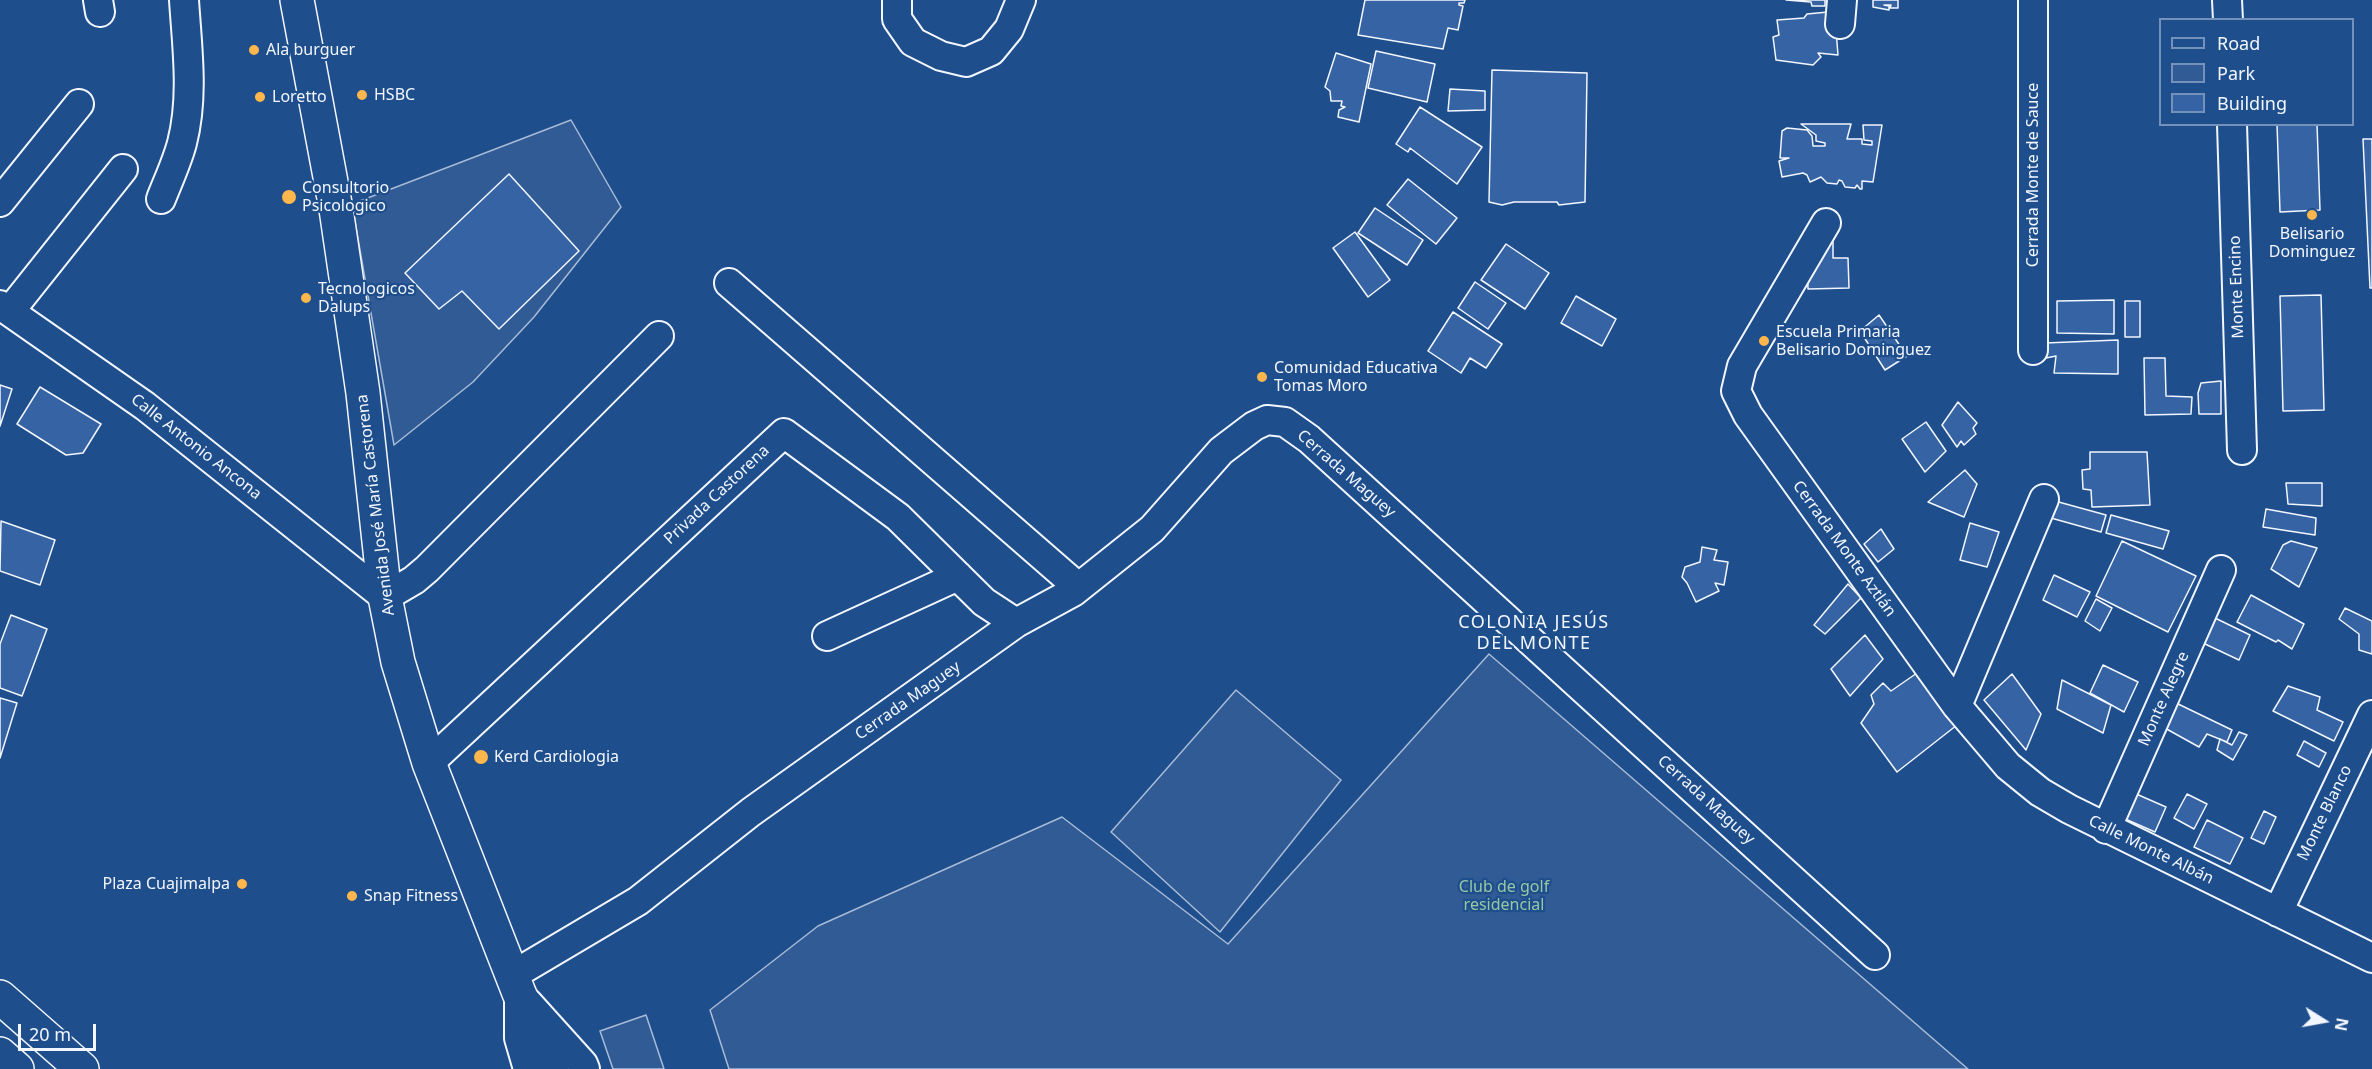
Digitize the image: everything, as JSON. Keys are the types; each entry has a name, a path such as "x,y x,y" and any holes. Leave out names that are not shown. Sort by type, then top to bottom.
{"main road":[{"name":"Avenida José María Castorena","path":"297,0 336,209 363,393 384,597 398,662 429,763 552,1069"},
{"path":"0,998 82,1069"},
{"path":"0,1054 17,1069"}],"street":[{"path":"161,199 182,143 188,109 184,0"},
{"path":"897,0 897,19 913,42 941,56 966,62 991,51 1010,29 1021,0"},
{"name":"Cerrada Monte de Sauce","path":"2033,0 2033,350"},
{"path":"2227,0 2228,18"},
{"path":"0,202 79,104"},
{"name":"Monte Encino","path":"2232,126 2242,450"},
{"path":"5,308 123,169"},
{"name":"Cerrada Monte Aztlán","path":"1826,223 1743,366 1736,391 1748,415 1957,706"},
{"path":"729,283 1078,587"},
{"name":"Calle Antonio Ancona","path":"5,308 146,406 384,597"},
{"path":"384,597 428,569 659,336"},
{"name":"Cerrada Maguey","path":"516,984 638,901 751,812 1016,623 1073,592 1152,529 1221,451 1254,426 1267,420 1285,422 1309,438 1875,955"},
{"name":"Privada Castorena","path":"429,763 784,433 898,517 984,602 1016,623"},
{"path":"1957,706 2044,499"},
{"name":"Monte Alegre","path":"2106,829 2221,570"},
{"path":"827,636 958,576"},
{"name":"Calle Monte Albán","path":"1957,706 2008,766 2040,792 2106,829 2372,958"},
{"name":"Monte Blanco","path":"2278,912 2372,715"},
{"name":"Avenida José María Castorena","path":"516,984 519,1038 528,1069"},
{"name":"Avenida José María Castorena","path":"516,984 585,1069"}],"green space":[{"path":"571,120 621,207 534,317 473,382 394,445 352,204"},
{"name":"Club de golf residencial","path":"1489,654 1968,1069 729,1069 710,1010 818,926 1062,817 1228,944"},
{"path":"1236,690 1341,780 1220,932 1111,832"},
{"path":"646,1015 664,1069 613,1069 600,1031"}],"building":[{"path":"1365,0 1465,0 1464,3 1459,3 1463,6 1458,30 1448,28 1443,49 1358,35"},
{"path":"1786,0 1825,0 1825,6 1812,6 1811,2"},
{"path":"1873,0 1898,0 1898,8 1890,8 1891,5 1884,5 1889,6 1889,10 1873,7"},
{"path":"1828,12 1836,30 1838,55 1818,53 1821,57 1813,65 1776,60 1773,37 1779,35 1777,20 1804,18 1807,14"},
{"path":"1376,51 1435,64 1427,102 1368,88"},
{"path":"1336,53 1371,64 1359,122 1338,117 1339,110 1345,107 1341,106 1342,101 1331,101 1330,91 1325,87"},
{"path":"1492,70 1587,73 1585,202 1559,205 1557,202 1514,202 1502,205 1489,202"},
{"path":"1450,89 1485,91 1485,110 1448,111"},
{"path":"1420,107 1482,147 1457,184 1410,148 1408,152 1396,144"},
{"path":"1801,124 1851,124 1847,139 1862,139 1862,144 1872,145 1872,141 1864,140 1863,125 1882,125 1873,182 1862,181 1862,189 1860,189 1857,185 1855,188 1845,187 1839,180 1837,184 1827,183 1821,177 1810,182 1807,175 1803,173 1782,177 1779,161 1789,158 1780,158 1782,131 1787,128 1807,130 1812,136 1813,146 1825,146 1825,143 1816,141 1816,135"},
{"path":"2277,126 2317,126 2320,210 2280,212"},
{"path":"2363,139 2372,139 2372,288 2370,288"},
{"path":"509,174 579,251 499,329 462,291 439,309 405,273"},
{"path":"1408,179 1457,218 1436,244 1387,205"},
{"path":"1375,208 1423,240 1407,265 1358,233"},
{"path":"1355,232 1390,280 1368,297 1333,248"},
{"path":"1822,242 1833,242 1833,258 1848,258 1849,288 1808,289 1807,258"},
{"path":"1506,244 1549,273 1525,309 1481,280"},
{"path":"1475,282 1506,303 1488,329 1458,308"},
{"path":"2321,295 2324,410 2283,411 2280,296"},
{"path":"1576,296 1616,319 1602,346 1561,323"},
{"path":"2114,300 2114,334 2057,333 2057,301"},
{"path":"2125,301 2140,301 2140,337 2125,337"},
{"path":"1453,312 1502,344 1486,368 1470,358 1461,373 1428,351"},
{"path":"1879,315 1907,356 1885,370 1860,331"},
{"path":"2118,340 2118,374 2054,373 2056,356 2046,358 2045,343"},
{"path":"2144,358 2165,358 2166,396 2192,397 2191,414 2145,415"},
{"path":"2221,381 2221,414 2199,414 2198,393 2201,383"},
{"path":"0,385 12,389 0,426"},
{"path":"40,387 101,424 83,453 66,455 17,424"},
{"path":"1958,402 1977,423 1973,428 1976,434 1964,445 1961,441 1957,447 1942,425"},
{"path":"1926,422 1946,451 1925,472 1902,439"},
{"path":"2090,452 2147,452 2150,505 2092,507 2091,490 2083,489 2082,470 2090,469"},
{"path":"1965,470 1977,484 1964,517 1928,502"},
{"path":"2286,483 2322,483 2322,506 2288,504"},
{"path":"2055,501 2106,515 2101,532 2051,518"},
{"path":"2266,509 2316,518 2315,535 2263,527"},
{"path":"2111,515 2169,531 2163,549 2106,533"},
{"path":"1,521 55,540 40,585 0,571"},
{"path":"1970,523 1999,532 1987,567 1960,560"},
{"path":"1881,529 1894,549 1878,562 1864,544"},
{"path":"2122,541 2196,576 2168,632 2096,596"},
{"path":"2291,541 2317,548 2299,587 2271,569 2283,545"},
{"path":"1702,547 1717,550 1714,560 1728,562 1724,585 1715,583 1719,591 1696,602 1682,577 1685,567 1700,562"},
{"path":"2054,575 2090,592 2077,617 2043,600"},
{"path":"1848,584 1861,598 1825,634 1814,625"},
{"path":"2251,595 2304,624 2292,649 2278,640 2276,642 2237,622"},
{"path":"2096,599 2112,608 2100,631 2085,621"},
{"path":"2345,608 2372,621 2372,654 2359,650 2359,634 2339,619"},
{"path":"11,615 47,629 22,696 0,688 0,644"},
{"path":"2215,618 2250,635 2239,660 2203,643"},
{"path":"1865,635 1883,659 1850,696 1831,669"},
{"path":"2103,665 2138,682 2124,712 2090,693"},
{"path":"1917,673 1957,725 1897,772 1861,723 1874,704 1871,695 1883,683 1891,691"},
{"path":"2012,674 2041,714 2026,750 1984,700"},
{"path":"2062,680 2111,705 2103,733 2057,709"},
{"path":"2288,686 2320,697 2317,710 2343,722 2334,741 2273,711"},
{"path":"0,698 17,703 0,758"},
{"path":"2174,702 2232,730 2227,742 2207,734 2199,747 2163,727"},
{"path":"2239,732 2247,735 2233,760 2217,750 2220,739 2232,745"},
{"path":"2304,741 2326,753 2319,767 2297,755"},
{"path":"2134,793 2166,807 2155,832 2123,818"},
{"path":"2187,794 2207,804 2194,829 2174,818"},
{"path":"2264,811 2276,817 2264,844 2251,838"},
{"path":"2207,820 2243,838 2230,864 2194,847"}],"place":[{"name":"Ala burguer","path":"254,50"},
{"name":"HSBC","path":"362,95"},
{"name":"Loretto","path":"260,97"},
{"name":"Consultorio Psicologico","path":"289,197"},
{"name":"Belisario Dominguez","path":"2312,215"},
{"name":"Tecnologicos Dalups","path":"306,298"},
{"name":"Escuela Primaria Belisario Dominguez","path":"1764,341"},
{"name":"Comunidad Educativa Tomas Moro","path":"1262,377"},
{"name":"Kerd Cardiologia","path":"481,757"},
{"name":"Plaza Cuajimalpa","path":"242,884"},
{"name":"Snap Fitness","path":"352,896"}],"district":[{"name":"COLONIA JESÚS DEL MONTE","path":"1534,633"}]}
